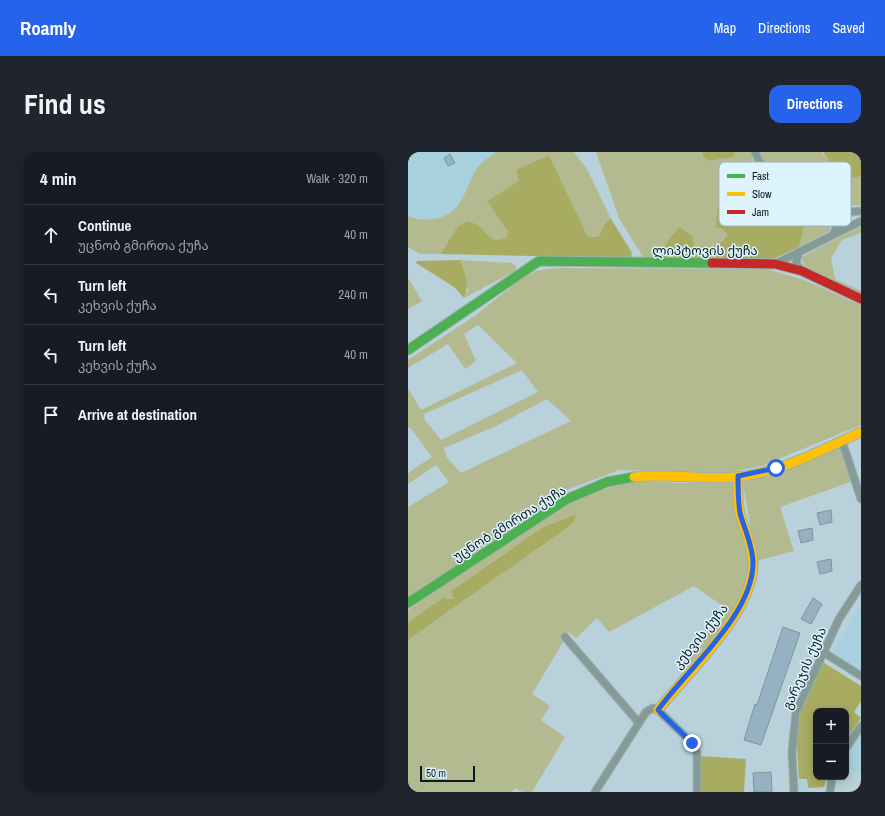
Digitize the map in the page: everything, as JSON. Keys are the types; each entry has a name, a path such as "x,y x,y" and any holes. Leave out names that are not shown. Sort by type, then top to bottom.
{"street":[{"path":"755,152 760,162"},
{"path":"851,212 861,211"},
{"name":"ლიპტოვის ქუჩა","path":"408,350 539,261 775,264 861,221"},
{"path":"833,235 837,226"},
{"path":"799,252 796,264 802,271"},
{"path":"775,264 802,271 861,299"},
{"name":"უცნობ გმირთა ქუჩა","path":"408,603 554,506 586,490 607,482 636,476 738,476 776,468 861,432"},
{"path":"842,440 861,499"},
{"name":"კეხვის ქუჩა","path":"658,710 671,691 705,653 739,608 752,581 754,561 740,512 738,476"},
{"name":"გარეჯის ქუჩა","path":"794,792 792,752 796,712 839,619 861,585"},
{"path":"565,636 639,723"},
{"path":"823,652 861,676"},
{"path":"595,792 639,723 649,709 653,708 658,710 692,743 697,752 697,792"},
{"path":"849,744 861,726"},
{"path":"830,792 832,780"}],"shaded area":[{"path":"408,152 496,152 478,167 459,205 451,213 435,219 421,219 408,216"},
{"path":"859,607 861,608 861,670 832,653"},
{"path":"861,728 861,775 849,769 849,747"},
{"path":"799,780 806,780 807,792 799,792"}],"green space":[{"path":"496,152 574,152 587,169 611,219 598,237 588,237 549,155 516,171 520,181 487,201 508,232 506,238 497,240 491,238 485,234 479,226 447,242 440,254 420,254 408,247 408,216 421,219 435,219 449,214 459,204 477,168"},
{"path":"596,152 703,152 703,157 709,161 732,157 735,152 751,152 754,162 719,162 719,226 725,226 722,229 727,236 716,246 692,246 668,240 657,258 645,260 619,218"},
{"path":"703,152 735,152 733,157 709,161 703,157"},
{"path":"760,152 823,152 822,154 836,162 764,162"},
{"path":"823,152 861,152 861,176 851,178 851,162 830,162"},
{"path":"549,155 588,237 598,237 605,225 611,219 631,251 632,255 630,258 440,254 458,226 469,221 479,226 488,236 493,239 506,238 508,232 487,201 519,181 516,170"},
{"path":"851,170 861,176 861,205 851,206"},
{"path":"719,207 719,226 803,226 804,229 799,247 773,259 657,258 668,240 680,227 692,236 694,246 713,246 721,243 727,235 722,229 716,227 717,212"},
{"path":"802,226 830,226 830,231 799,247 804,230"},
{"path":"861,226 861,233 842,240 831,258 835,279 861,291 861,294 806,268 802,260 803,256"},
{"path":"460,260 512,263 517,267 515,271 464,298 468,290"},
{"path":"460,260 467,283 464,298 454,287 416,263 417,261"},
{"path":"556,268 767,269 804,280 861,305 861,425 764,465 727,473 619,470 569,489 408,598 408,507 449,482 436,465 408,484 408,473 432,457 410,427 408,428 408,388 421,410 517,363 478,325 464,334 476,361 465,369 448,344 408,368 408,360 476,315 521,279 536,271","holes":["522,370 538,392 441,440 425,420 424,414","547,399 571,421 461,473 447,458 444,448 496,426"]},
{"path":"408,278 422,301 408,309"},
{"path":"839,446 853,481 780,507 794,551 756,561 743,483"},
{"path":"635,481 684,483 735,482 746,531 750,558 750,570 746,589 733,611 690,664 685,660 727,609 694,586 609,632 597,618 576,638 569,632 532,694 550,706 541,720 565,737 532,792 523,792 515,788 512,792 408,792 408,640 564,530 575,514 543,527 451,591 454,599 443,598 408,622 408,610 514,536 557,510 586,495"},
{"path":"576,514 574,522 564,530 408,640 408,622 443,598 454,599 451,591 543,527"},
{"path":"821,661 861,686 861,701 854,712 861,718 849,735 849,708 813,708 813,780 826,780 824,787 808,788 807,779 799,779 796,731 798,713"},
{"path":"699,756 746,759 744,792 699,792"}],"building":[{"path":"450,154 455,163 448,166 444,158"},
{"path":"831,510 832,522 820,525 817,513"},
{"path":"812,528 813,540 801,543 798,531"},
{"path":"831,559 832,571 820,574 817,562"},
{"path":"813,598 822,604 811,624 801,619"},
{"path":"783,627 800,633 761,745 744,740 755,704 757,705"},
{"path":"771,772 772,792 754,792 753,773"}],"traffic: fast":[{"path":"408,350 539,261 712,263"},
{"path":"408,603 567,499 607,482 634,477"}],"traffic: slow":[{"path":"634,477 659,476 723,478 752,475 800,460 861,432"},
{"path":"658,710 702,660 732,621 751,580 753,561 750,543 739,509 738,477"}],"traffic: jam":[{"path":"712,263 775,264 802,271 861,299"}],"route":[{"path":"692,743 658,710 671,691 705,653 739,608 752,581 754,561 740,512 738,476 776,468"}]}
